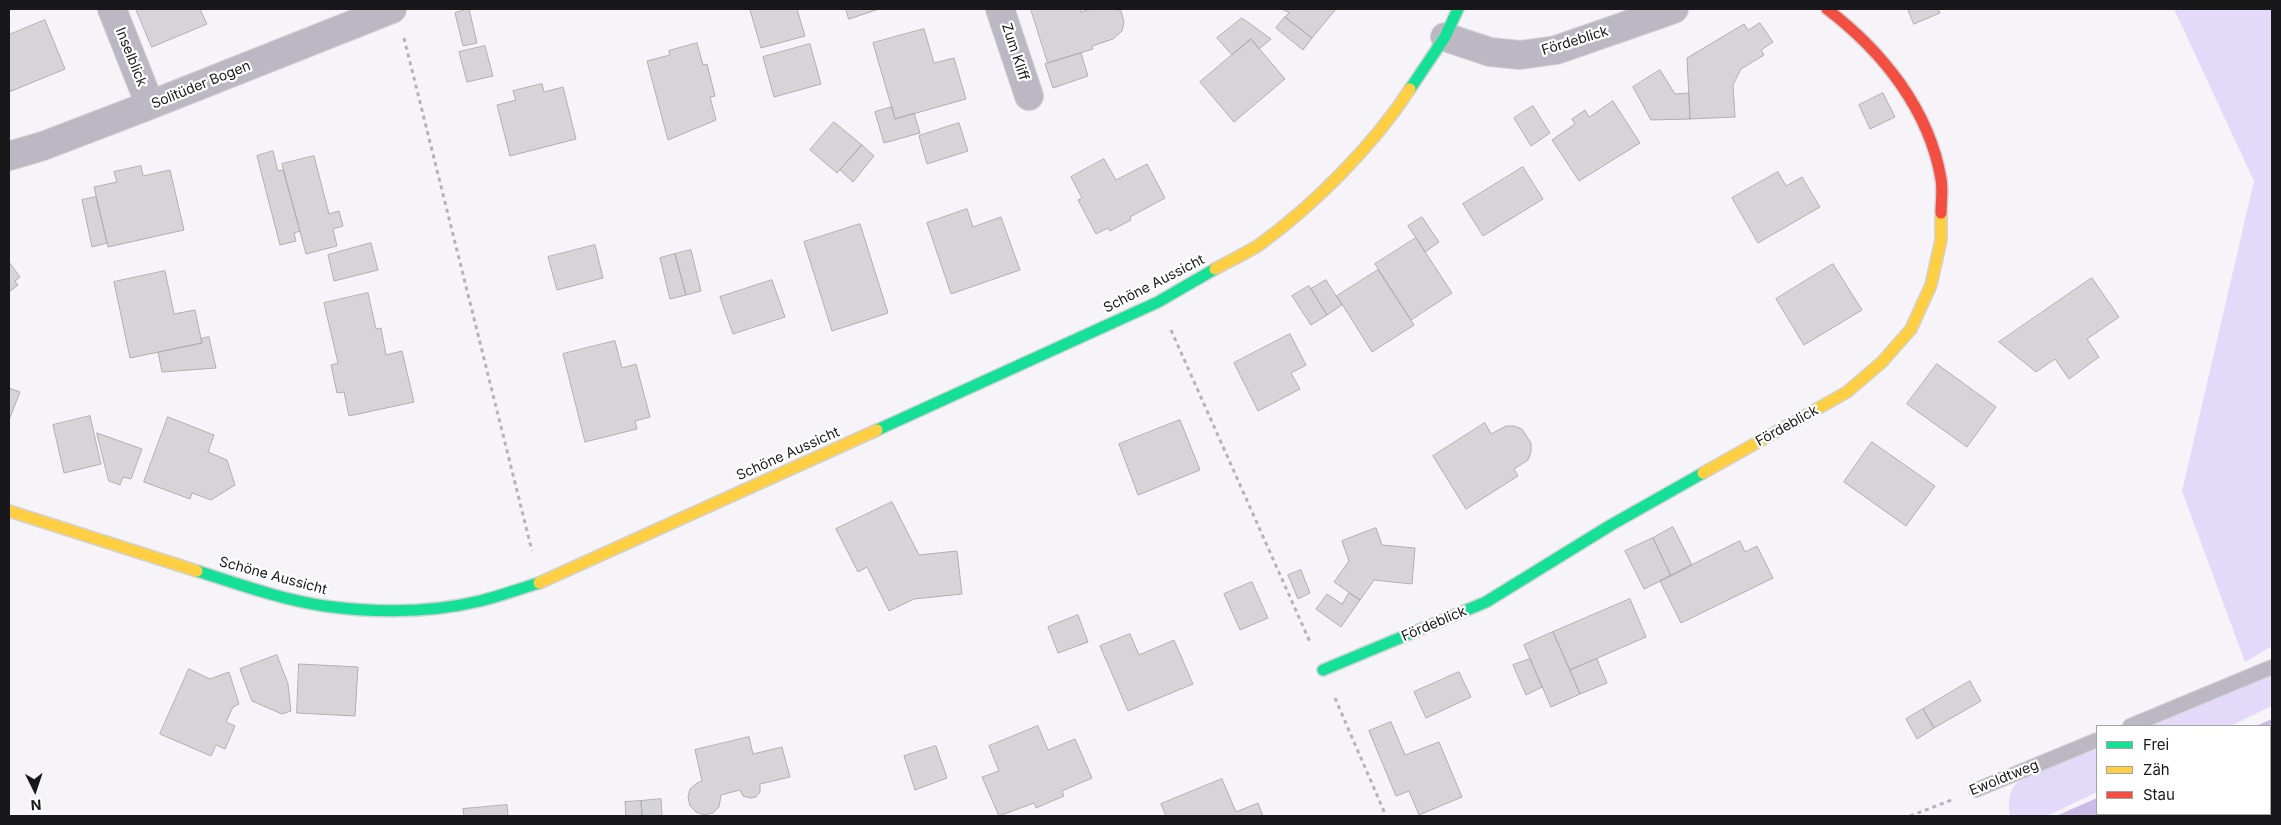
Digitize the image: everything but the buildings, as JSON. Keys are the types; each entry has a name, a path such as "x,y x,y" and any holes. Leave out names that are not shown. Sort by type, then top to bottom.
{"street":[{"name":"Inselblick","path":"112,9 150,105"},
{"name":"Solitüder Bogen","path":"9,156 43,146 150,105 392,9"},
{"name":"Zum Kliff","path":"1000,9 1030,96"},
{"name":"Schöne Aussicht","path":"9,511 260,591 325,606 396,611 428,609 480,601 540,583 1158,302 1258,245 1334,181 1396,112 1445,37 1458,9"},
{"name":"Fördeblick","path":"1445,37 1490,52 1520,56 1556,50 1674,9"},
{"name":"Fördeblick","path":"1323,670 1486,602 1612,525 1847,392 1882,362 1910,329 1931,285 1940,240 1941,180 1927,128 1904,87 1855,30 1827,9"}],"lane":[{"path":"2132,725 2272,667"},
{"name":"Ewoldtweg","path":"1976,790 2096,740"}],"path":[{"path":"403,38 540,583"},
{"path":"1180,350 1386,816"},
{"name":"Ewoldtweg","path":"1910,816 1976,790"}],"shaded area":[{"path":"2174,9 2272,9 2272,646 2245,662 2182,491 2254,181"},
{"path":"2272,675 2272,706 2232,725 2149,725"},
{"path":"2272,719 2272,816 2056,816 2096,798 2096,815 2271,815 2271,725 2258,725"},
{"path":"2096,746 2096,792 2047,816 2010,816 2010,797 2014,786 2028,775"}],"traffic: fast":[{"path":"1410,89 1445,37 1458,9"},
{"path":"877,430 1158,302 1215,269"},
{"path":"1323,670 1486,602 1611,525 1703,473"},
{"path":"197,571 293,600 325,606 383,611 422,610 461,605 539,583"}],"traffic: slow":[{"path":"1215,269 1259,245 1301,212 1379,132 1410,89"},
{"path":"1703,473 1847,392 1882,362 1911,329 1931,285 1941,240 1941,213"},
{"path":"539,583 877,430"},
{"path":"9,511 197,571"}],"traffic: jam":[{"path":"1827,9 1847,25 1884,63 1914,106 1926,129 1935,153 1942,183 1941,213"}]}
